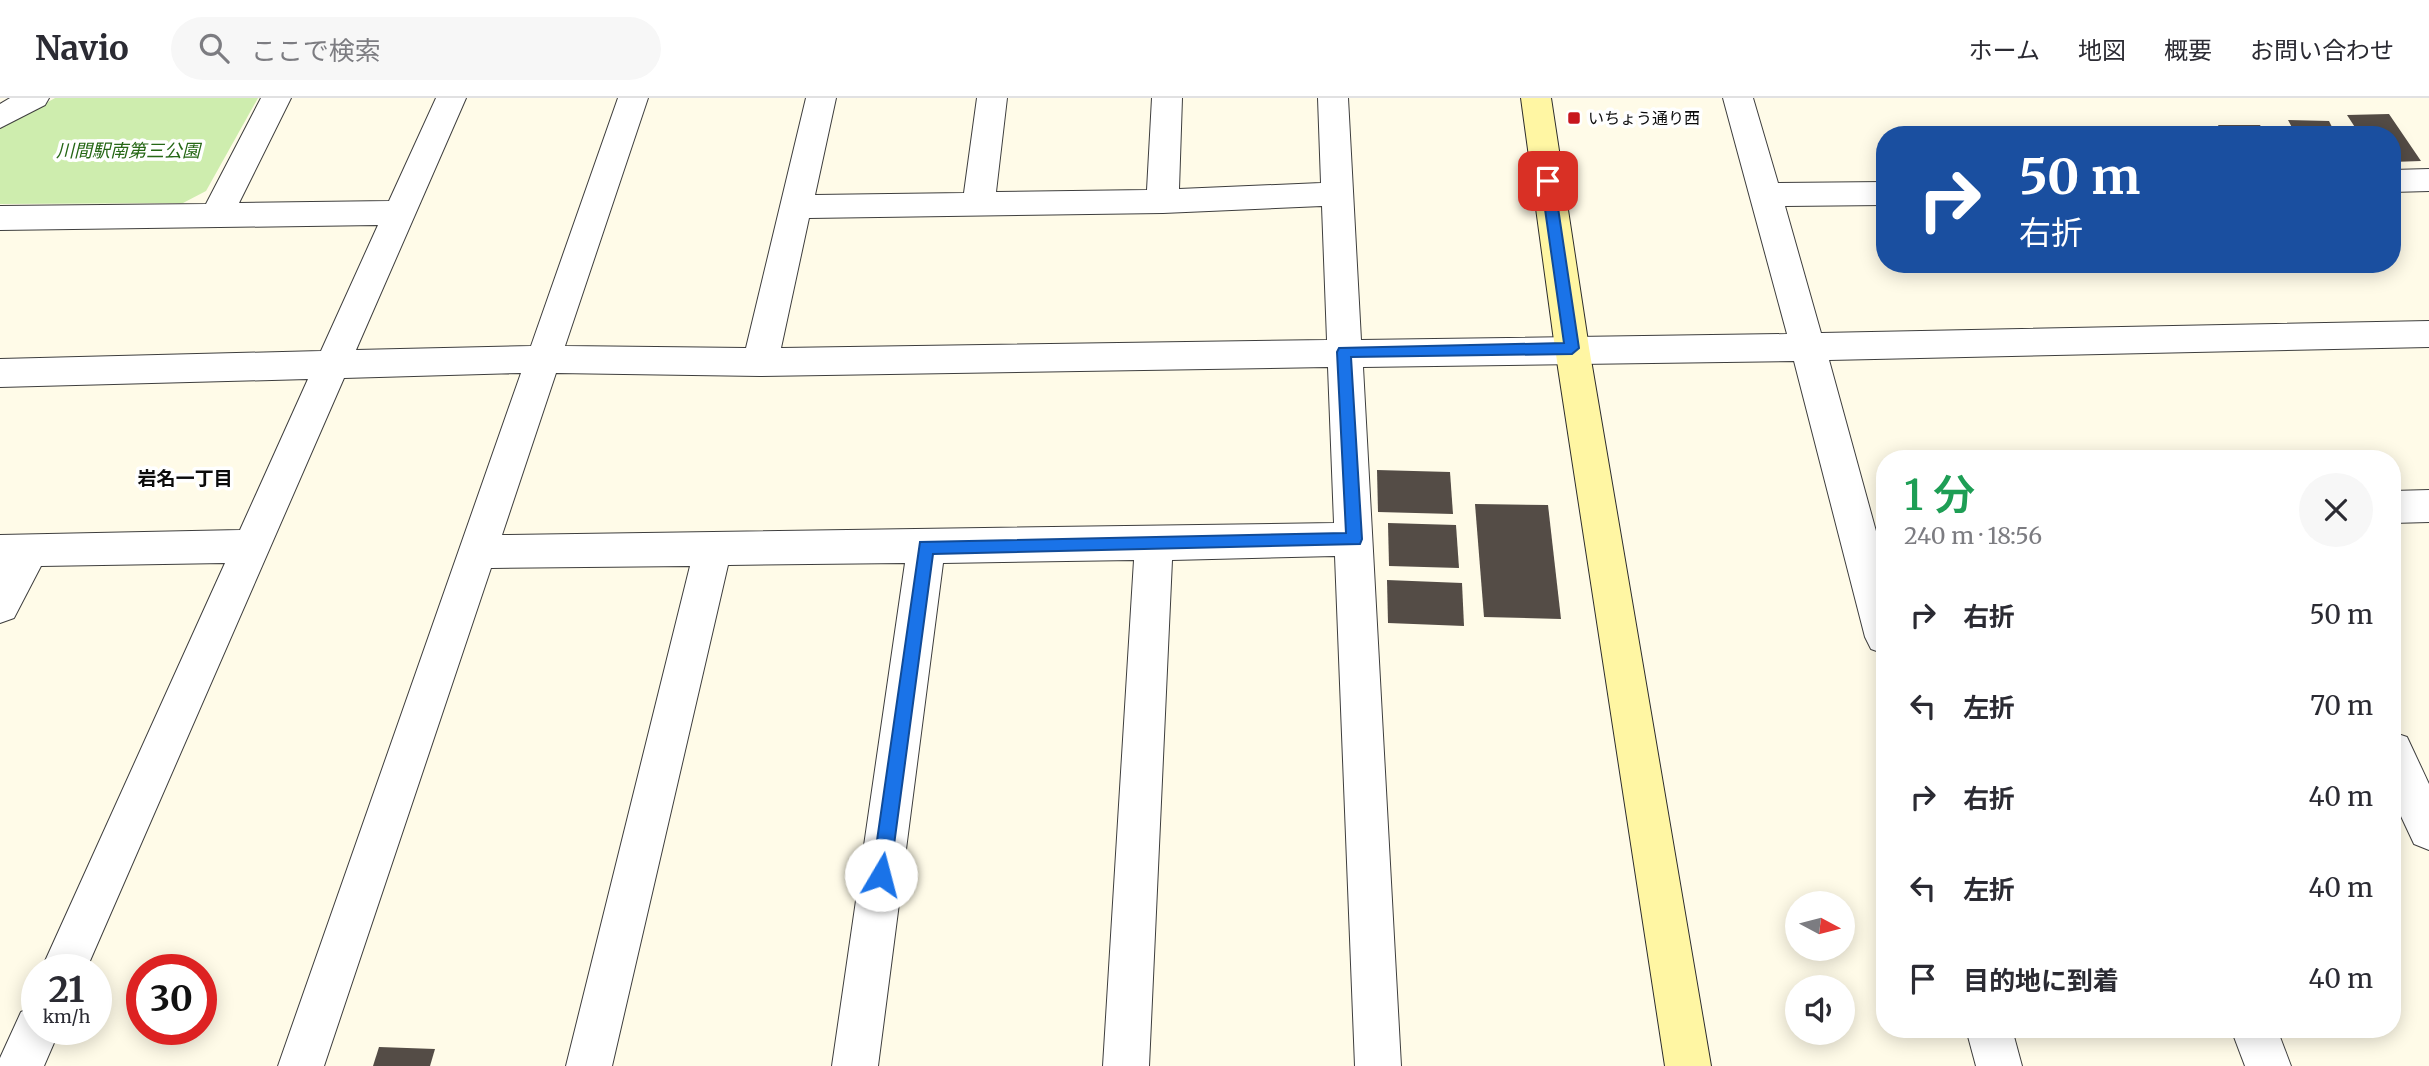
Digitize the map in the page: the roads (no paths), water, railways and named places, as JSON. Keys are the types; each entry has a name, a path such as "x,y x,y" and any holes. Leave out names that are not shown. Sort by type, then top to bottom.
{"street":[{"path":"0,117 34,98"},
{"path":"216,216 276,98"},
{"path":"70,954 451,98"},
{"path":"301,1066 632,98"},
{"path":"760,362 821,98"},
{"path":"978,204 992,98"},
{"path":"1163,201 1167,98"},
{"path":"1333,98 1378,1066"},
{"path":"1536,98 1572,348 1688,1066"},
{"path":"1738,98 1808,347 1869,516 1876,568"},
{"path":"2401,181 2429,180"},
{"path":"1765,195 1876,192"},
{"path":"796,207 1163,201 1337,194"},
{"path":"0,218 400,213"},
{"path":"0,373 542,359 760,362 1572,348 1808,347 2429,334"},
{"path":"2401,507 2429,506"},
{"path":"476,552 1354,539"},
{"path":"1126,1066 1154,544"},
{"path":"0,606 15,551 250,547"},
{"path":"855,1066 926,547"},
{"path":"589,1066 713,550"},
{"path":"2401,770 2429,830"},
{"path":"1991,1038 1998,1066"},
{"path":"2257,1038 2268,1066"},
{"path":"20,1066 29,1045"}],"place":[{"name":"いちょう通り西","path":"1574,118"}],"district":[{"name":"岩名一丁目","path":"185,478"}],"park label":[{"name":"川間駅南第三公園","path":"128,150"}]}
